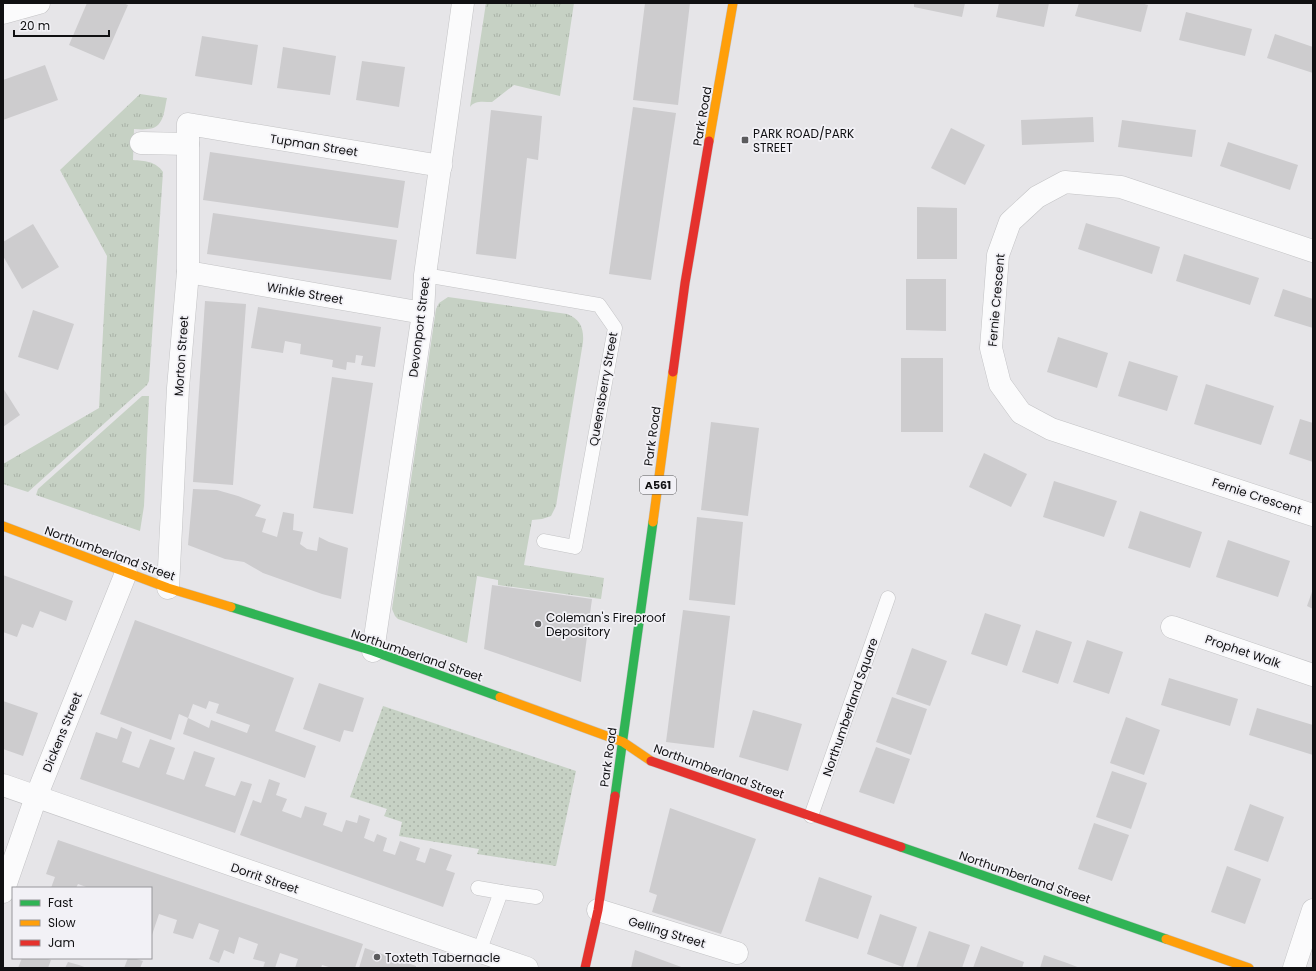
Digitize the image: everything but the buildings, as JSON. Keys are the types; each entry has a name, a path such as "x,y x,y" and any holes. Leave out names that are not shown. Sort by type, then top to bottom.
{"main road":[{"name":"Park Road","path":"584,968 598,910 623,742 685,283 733,3"},
{"name":"Northumberland Street","path":"3,526 168,588 373,651 623,742 654,763 1249,968"}],"street":[{"path":"3,13 40,3"},
{"name":"Devonport Street","path":"373,651 423,313 426,276 462,3"},
{"name":"Tupman Street","path":"141,143 188,134 441,166"},
{"name":"Morton Street","path":"168,588 178,388 188,272 188,134"},
{"name":"Fernie Crescent","path":"1313,251 1121,187 1065,182 1037,197 1010,222 998,255 991,348 1000,384 1021,413 1051,429 1313,515"},
{"name":"Winkle Street","path":"188,272 423,313"},
{"name":"Dickens Street","path":"3,892 36,797 126,573"},
{"name":"Prophet Walk","path":"1172,627 1313,675"},
{"name":"Dorrit Street","path":"3,785 527,968"},
{"name":"Gelling Street","path":"598,910 737,953"},
{"path":"1294,968 1313,910"}],"lane":[{"name":"Queensberry Street","path":"426,276 598,305 615,328 575,547 544,541"},
{"name":"Northumberland Square","path":"811,816 888,598"},
{"path":"478,888 536,897"},
{"path":"479,952 501,892"}],"green space":[{"path":"486,3 574,3 560,96 514,85 492,102 477,102 470,107"},
{"path":"140,94 167,98 164,114 157,126 153,128 134,129 133,160 145,161 153,164 160,168 163,172 149,381 147,385 28,492 3,484 3,464 99,408 107,256 60,170"},
{"path":"448,297 567,314 578,321 582,328 583,342 556,506 551,516 532,520 524,565 604,578 601,599 498,585 498,580 477,576 467,643 398,619 392,609 436,309 439,303"},
{"path":"142,396 149,396 144,506 140,531 36,495 38,489"},
{"path":"383,706 576,771 556,866 477,854 479,849 399,836 402,822 384,816 387,809 350,797"}],"traffic: fast":[{"path":"615,796 653,522"},
{"path":"231,607 373,651 500,697"},
{"path":"901,847 1166,939"}],"traffic: slow":[{"path":"709,141 733,3"},
{"path":"653,522 673,372"},
{"path":"3,526 168,588 231,607"},
{"path":"500,697 623,742 651,761"},
{"path":"1166,939 1249,968"}],"traffic: jam":[{"path":"673,372 685,283 709,141"},
{"path":"651,761 901,847"},
{"path":"585,968 598,910 615,796"}],"place":[{"name":"PARK ROAD/PARK STREET","path":"745,140"},
{"name":"Coleman's Fireproof Depository","path":"538,624"},
{"name":"Toxteth Tabernacle","path":"377,957"}]}
